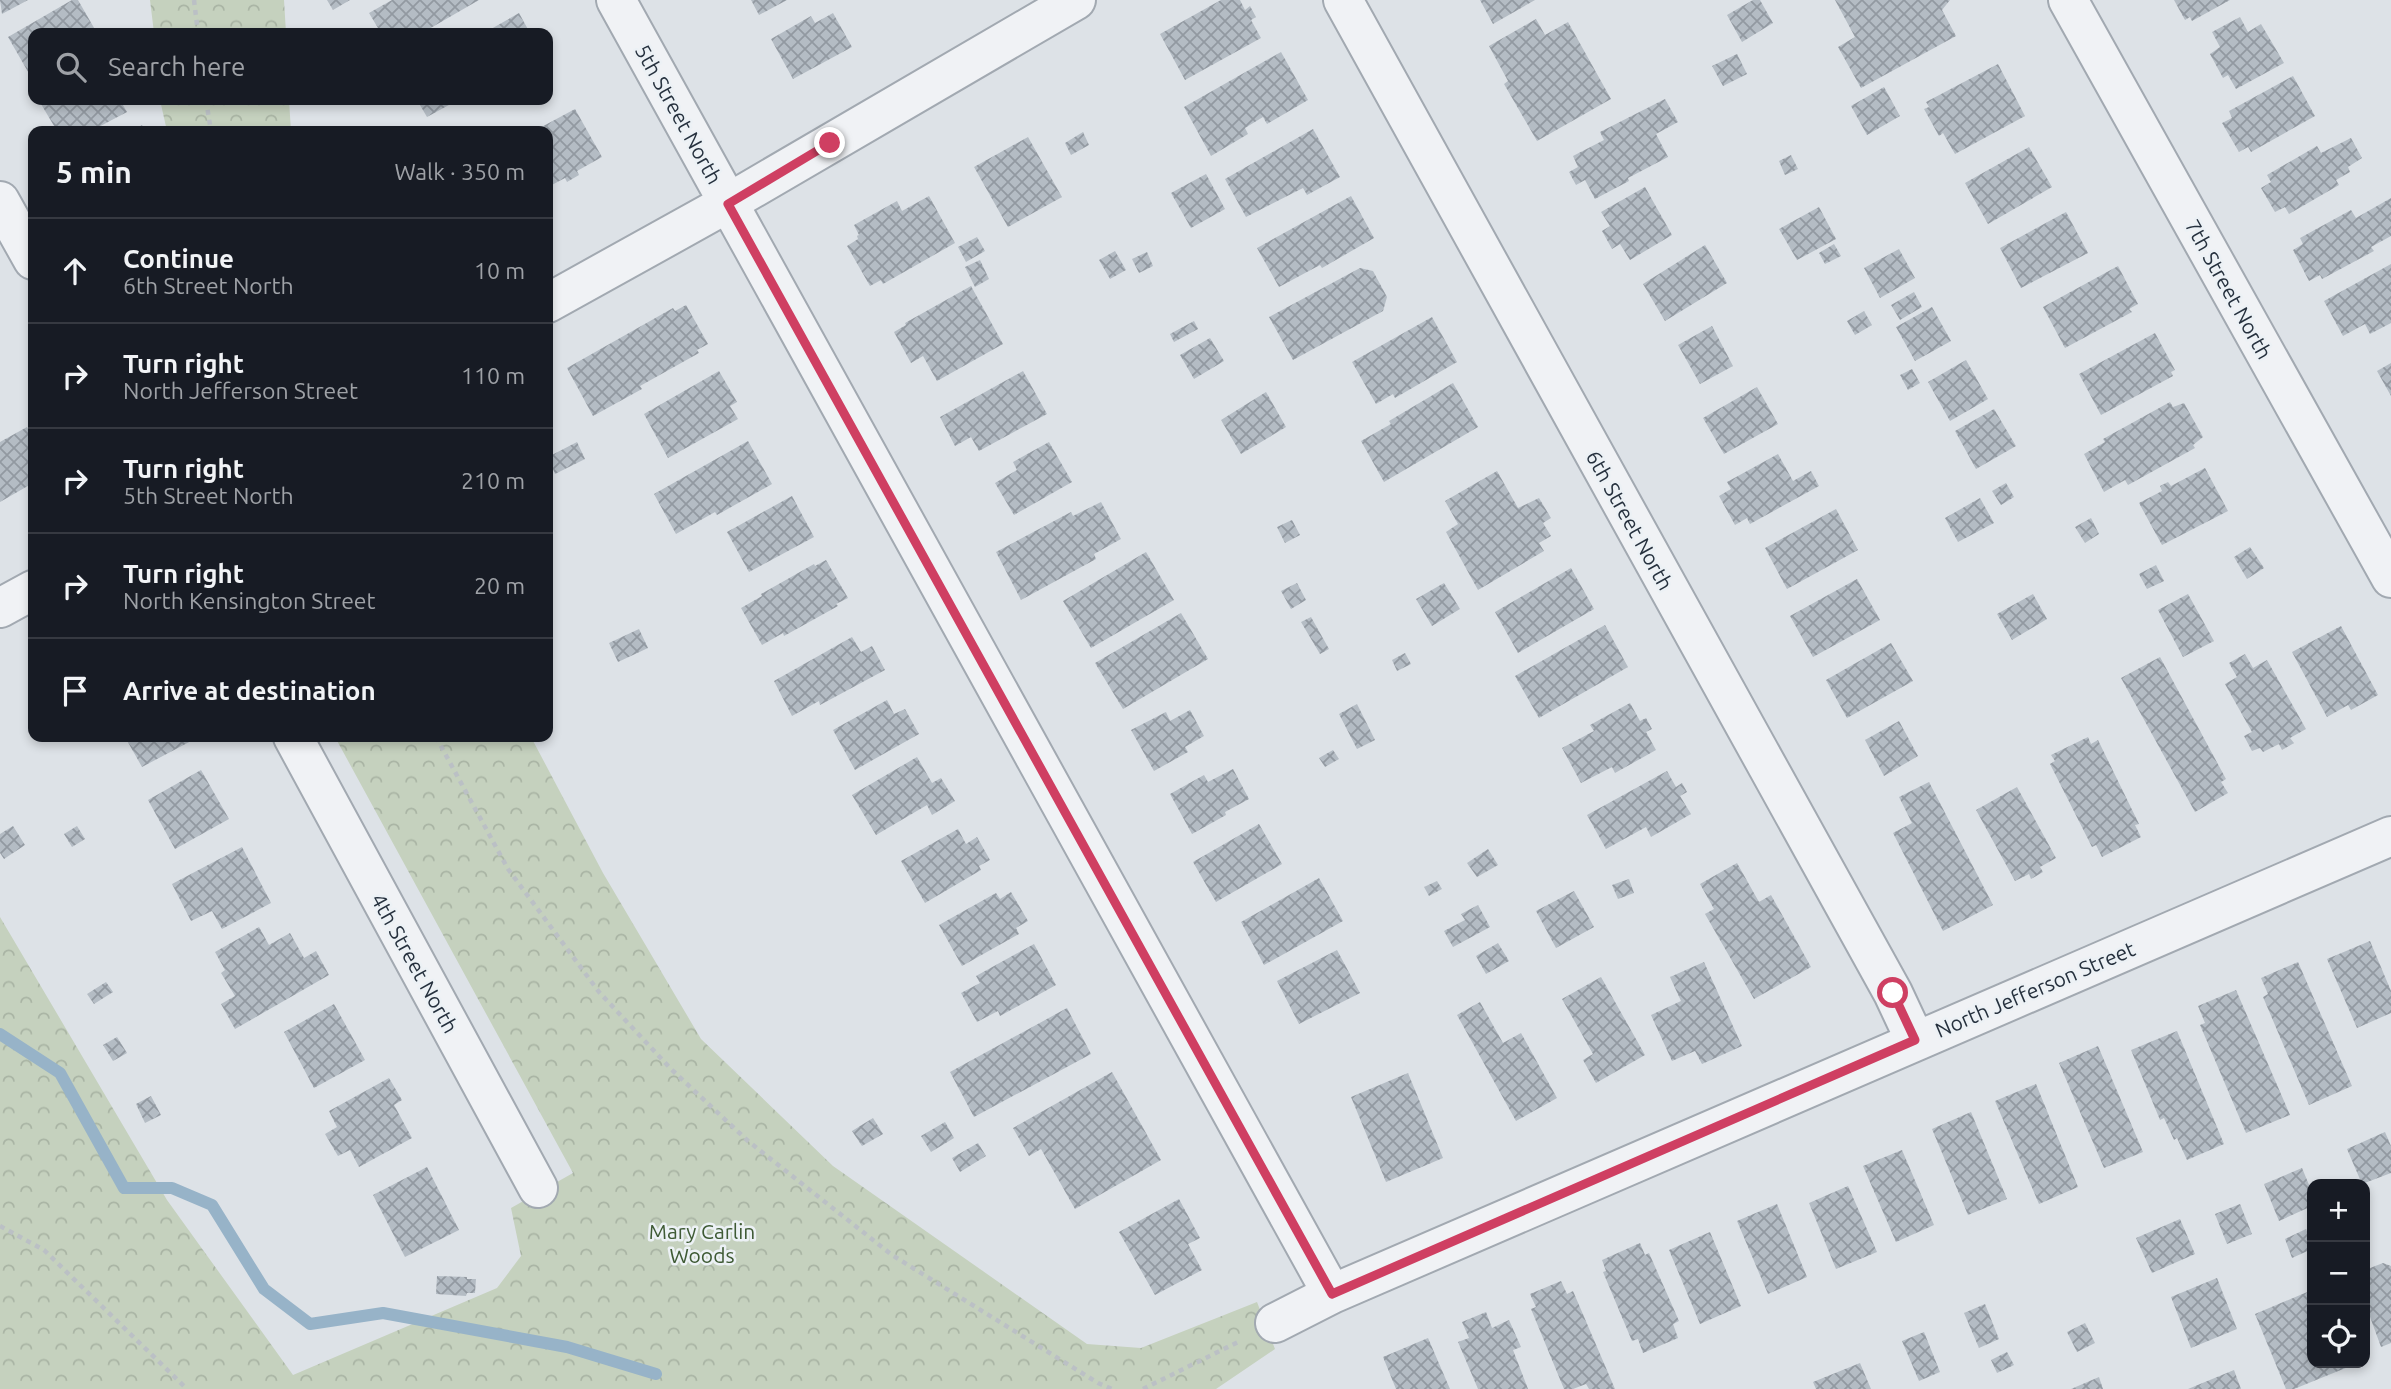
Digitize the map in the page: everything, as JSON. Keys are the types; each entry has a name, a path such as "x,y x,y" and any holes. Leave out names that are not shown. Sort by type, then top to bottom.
{"street":[{"name":"5th Street North","path":"616,0 1332,1294"},
{"path":"553,300 728,204 1076,0"},
{"name":"6th Street North","path":"1343,0 1893,993 1915,1040"},
{"name":"7th Street North","path":"2068,0 2391,578"},
{"path":"0,201 28,251"},
{"path":"0,608 28,593"},
{"name":"4th Street North","path":"296,742 538,1188"},
{"name":"North Jefferson Street","path":"1275,1323 1332,1294 2391,836"}],"path":[{"path":"194,0 197,28"},
{"path":"207,105 210,126"},
{"path":"439,742 508,869 599,992 671,1069 748,1141 892,1255 1098,1383 1112,1389"},
{"path":"0,1226 44,1250 187,1389"},
{"path":"1143,1389 1275,1323"}],"green space":[{"path":"150,0 284,0 286,28 153,28"},
{"path":"161,105 289,105 291,126 166,126"},
{"name":"Mary Carlin Woods","path":"338,742 534,742 603,873 701,1039 833,1166 1087,1344 1141,1348 1257,1302 1275,1349 1216,1389 0,1389 0,917 167,1200 293,1375 497,1288 521,1256 511,1208 573,1173"}],"building":[{"path":"0,0 28,0 2,14"},
{"path":"72,0 78,0 94,28 28,28 28,72 8,37"},
{"path":"327,0 350,0 333,10"},
{"path":"392,0 479,0 431,28 378,28 369,13"},
{"path":"751,0 787,0 759,15"},
{"path":"1221,0 1240,0 1245,10 1250,6 1256,17 1251,20 1261,38 1185,80 1160,34"},
{"path":"1480,0 1535,0 1493,24"},
{"path":"1753,0 1760,0 1773,23 1742,42 1727,15"},
{"path":"1835,0 1950,0 1942,10 1956,36 1861,88 1838,47 1855,37"},
{"path":"2174,0 2230,0 2192,21 2190,17 2185,20"},
{"path":"519,13 527,28 493,28"},
{"path":"833,13 852,47 793,79 771,39 811,16 815,23"},
{"path":"2240,17 2248,32 2261,24 2284,63 2236,89 2228,75 2223,78 2210,54 2220,47 2212,32"},
{"path":"1536,19 1545,35 1568,22 1611,99 1537,141 1504,84 1508,81 1489,46"},
{"path":"1281,52 1308,100 1267,124 1263,117 1245,128 1248,134 1211,156 1184,107"},
{"path":"1737,54 1747,74 1723,86 1712,66"},
{"path":"1998,64 2025,116 1955,154 1943,133 1939,136 1924,109 1929,107 1926,102"},
{"path":"2293,76 2315,116 2251,152 2248,147 2239,152 2222,123 2232,118 2229,111"},
{"path":"1884,87 1900,116 1867,135 1851,106"},
{"path":"1665,99 1678,122 1656,134 1668,157 1595,199 1585,180 1576,185 1569,172 1578,167 1573,156 1604,140 1600,132"},
{"path":"42,105 123,105 127,112 100,126 54,126"},
{"path":"420,105 449,105 427,117"},
{"path":"575,109 602,157 577,171 579,175 567,182 565,178 553,184 553,126 543,126"},
{"path":"1313,129 1340,177 1307,195 1303,188 1246,217 1225,179"},
{"path":"1083,132 1089,145 1071,155 1065,143"},
{"path":"1028,137 1062,197 1008,227 974,167"},
{"path":"2351,138 2362,158 2348,167 2350,172 2336,180 2339,185 2289,214 2285,207 2275,212 2261,188 2271,182 2267,175 2317,146 2321,153"},
{"path":"2029,147 2052,187 1988,224 1965,183"},
{"path":"1791,155 1798,169 1785,175 1779,161"},
{"path":"1206,174 1225,209 1191,228 1171,193"},
{"path":"1645,187 1672,235 1630,260 1620,244 1612,249 1602,231 1610,226 1601,212"},
{"path":"929,196 955,243 883,284 881,280 870,286 847,246 858,239 854,225 897,201 902,211"},
{"path":"1351,196 1374,238 1322,268 1320,265 1279,287 1257,248"},
{"path":"2391,198 2391,236 2371,247 2374,251 2322,279 2320,275 2309,281 2293,250 2303,244 2300,238 2351,210 2356,218"},
{"path":"1819,207 1836,239 1797,260 1779,229"},
{"path":"2066,212 2088,253 2021,288 2000,248"},
{"path":"977,237 985,251 966,262 958,247"},
{"path":"1834,244 1841,256 1825,264 1819,253"},
{"path":"1705,245 1727,283 1665,321 1643,284"},
{"path":"1899,249 1915,278 1880,298 1864,268"},
{"path":"1115,251 1126,270 1110,279 1099,260"},
{"path":"1147,252 1153,266 1139,273 1132,259"},
{"path":"980,260 989,279 975,287 965,267"},
{"path":"2391,264 2391,323 2370,334 2365,324 2343,336 2324,301"},
{"path":"2118,266 2138,304 2129,309 2132,312 2065,348 2043,307"},
{"path":"1360,268 1373,271 1387,297 1383,311 1293,360 1269,317"},
{"path":"971,286 1003,344 937,381 923,356 911,363 894,332"},
{"path":"1914,292 1922,307 1900,320 1891,305"},
{"path":"686,305 708,344 697,350 699,353 640,386 642,389 593,416 567,368 673,308 675,311"},
{"path":"1932,307 1951,341 1915,361 1896,327"},
{"path":"1864,311 1872,325 1855,335 1847,321"},
{"path":"1432,317 1457,362 1395,398 1393,394 1376,404 1352,362"},
{"path":"1194,321 1198,329 1174,342 1170,334"},
{"path":"1712,326 1733,366 1700,384 1678,345"},
{"path":"2155,333 2175,370 2171,372 2173,376 2101,415 2079,374"},
{"path":"1210,338 1224,361 1194,379 1180,355"},
{"path":"1966,360 1988,399 1950,421 1928,382"},
{"path":"2391,363 2391,396 2377,371"},
{"path":"1912,369 1920,383 1908,390 1900,375"},
{"path":"719,371 737,402 730,406 738,419 668,458 644,414"},
{"path":"1023,371 1047,414 979,451 971,437 955,446 940,417"},
{"path":"1453,383 1478,427 1384,482 1361,441"},
{"path":"1757,387 1778,424 1724,454 1703,418"},
{"path":"1266,392 1286,427 1241,454 1221,420"},
{"path":"2170,402 2173,407 2184,403 2203,437 2193,445 2195,448 2128,485 2125,480 2104,492 2084,454 2105,442 2103,439"},
{"path":"1994,409 2016,446 1976,469 1955,431"},
{"path":"27,427 28,486 0,502 0,442"},
{"path":"748,441 772,484 676,534 654,494"},
{"path":"577,442 585,459 555,474 553,454"},
{"path":"1049,442 1072,482 1014,515 995,483 1017,470 1013,462"},
{"path":"1778,454 1793,481 1811,471 1819,486 1750,524 1747,518 1735,525 1719,496 1731,489 1727,482"},
{"path":"2205,468 2228,511 2162,545 2139,503 2162,491 2160,486 2168,482 2171,486"},
{"path":"1497,471 1518,508 1539,498 1551,518 1543,523 1551,536 1539,543 1544,551 1478,590 1446,532 1458,524 1445,501"},
{"path":"2006,483 2014,497 2001,505 1992,491"},
{"path":"792,496 814,537 749,572 727,532"},
{"path":"1980,498 1994,523 1958,542 1945,518"},
{"path":"1101,502 1121,539 1094,554 1096,559 1021,600 996,552 1071,512 1073,516"},
{"path":"1836,509 1858,550 1787,589 1765,548"},
{"path":"2091,518 2099,534 2085,543 2075,527"},
{"path":"1292,520 1300,535 1285,543 1277,527"},
{"path":"2250,547 2264,568 2247,579 2234,557"},
{"path":"1146,552 1174,600 1091,648 1063,601"},
{"path":"826,560 848,598 784,636 783,633 762,645 741,608 814,564 815,566"},
{"path":"2156,565 2164,581 2147,589 2139,574"},
{"path":"1571,568 1594,609 1518,653 1495,612"},
{"path":"1857,579 1880,620 1813,657 1790,616"},
{"path":"1297,583 1306,600 1291,609 1281,591"},
{"path":"1444,583 1460,609 1432,626 1416,599"},
{"path":"2033,594 2047,619 2012,640 1997,614"},
{"path":"2188,594 2214,641 2183,657 2158,610"},
{"path":"1181,613 1208,659 1123,709 1095,663"},
{"path":"1311,617 1329,649 1320,654 1301,622"},
{"path":"1605,625 1628,667 1539,718 1515,676"},
{"path":"2341,626 2378,695 2351,710 2348,705 2327,717 2292,652"},
{"path":"639,629 648,648 618,662 609,643"},
{"path":"852,637 861,652 872,646 885,670 820,705 819,701 792,716 774,681"},
{"path":"1891,643 1913,681 1847,718 1826,680"},
{"path":"1405,653 1411,664 1397,671 1392,660"},
{"path":"2245,654 2253,668 2267,660 2306,729 2290,738 2294,743 2282,750 2279,744 2263,752 2260,748 2252,751 2244,736 2252,732 2225,684 2237,677 2229,663"},
{"path":"2160,657 2226,779 2221,782 2228,793 2195,812 2121,678"},
{"path":"887,700 894,714 905,709 919,734 855,770 833,730"},
{"path":"1630,703 1640,721 1646,718 1652,729 1646,732 1656,750 1615,773 1612,767 1581,783 1562,748 1594,731 1590,725"},
{"path":"1357,704 1375,740 1357,749 1339,714"},
{"path":"1190,710 1204,736 1185,747 1188,752 1154,771 1131,730 1166,712 1170,721"},
{"path":"1899,721 1918,756 1884,776 1865,740"},
{"path":"2088,737 2091,744 2098,740 2139,824 2135,825 2141,837 2102,857 2096,845 2092,847 2050,764 2055,761 2051,755"},
{"path":"128,742 189,742 142,767"},
{"path":"1333,750 1339,759 1325,767 1319,758"},
{"path":"917,757 932,783 941,778 955,801 932,815 927,805 876,835 852,795"},
{"path":"1233,769 1249,799 1192,834 1170,794 1204,775 1208,782"},
{"path":"201,770 229,819 175,849 148,800"},
{"path":"1667,771 1676,787 1682,783 1687,792 1680,796 1691,814 1651,837 1646,827 1606,849 1587,815"},
{"path":"1929,782 1993,905 1943,931 1893,833 1912,823 1899,797"},
{"path":"2017,787 2056,858 2040,867 2043,872 2031,879 2029,874 2015,881 1976,810"},
{"path":"1259,824 1282,864 1216,902 1193,862"},
{"path":"13,826 25,845 4,859 0,853 0,834"},
{"path":"77,826 85,839 72,847 64,834"},
{"path":"958,829 966,844 977,837 990,860 979,866 981,870 925,903 901,861"},
{"path":"242,847 271,903 222,929 212,911 191,921 172,884"},
{"path":"1488,849 1498,865 1477,877 1467,863"},
{"path":"1737,863 1759,902 1771,895 1811,967 1754,999 1705,914 1714,909 1700,884"},
{"path":"1319,878 1343,921 1264,965 1241,922"},
{"path":"1629,879 1634,893 1618,899 1612,885"},
{"path":"1437,881 1442,889 1429,896 1424,887"},
{"path":"1574,891 1594,927 1556,948 1536,911"},
{"path":"1011,892 1028,921 1016,928 1019,934 962,966 939,925 996,893 1000,899"},
{"path":"1478,905 1490,927 1453,947 1444,931 1465,920 1461,914"},
{"path":"259,927 269,945 290,933 304,958 316,951 329,975 235,1029 221,1004 235,996 221,973 225,970 215,952"},
{"path":"2370,941 2391,991 2391,1013 2357,1028 2327,959"},
{"path":"1498,943 1509,961 1486,974 1476,956"},
{"path":"1034,944 1056,985 1000,1016 998,1011 977,1022 961,993 980,983 976,976"},
{"path":"1337,950 1360,993 1299,1024 1277,981"},
{"path":"1704,962 1742,1046 1702,1064 1695,1051 1672,1061 1651,1015 1681,1001 1670,977"},
{"path":"2298,962 2352,1086 2309,1105 2263,997 2268,994 2261,978"},
{"path":"1601,977 1645,1055 1596,1083 1583,1060 1593,1054 1562,999"},
{"path":"106,982 113,992 94,1004 87,994"},
{"path":"2236,990 2290,1115 2246,1133 2200,1025 2205,1023 2198,1006"},
{"path":"1480,1002 1503,1043 1521,1033 1557,1098 1516,1121 1457,1015"},
{"path":"334,1004 365,1060 314,1088 284,1032"},
{"path":"1067,1008 1091,1054 974,1117 950,1072"},
{"path":"2177,1031 2224,1144 2187,1160 2164,1118 2160,1120 2131,1050"},
{"path":"117,1037 127,1053 113,1061 103,1045"},
{"path":"2098,1046 2143,1152 2104,1168 2059,1063"},
{"path":"1112,1072 1161,1160 1075,1209 1041,1149 1029,1156 1013,1128"},
{"path":"1408,1073 1443,1158 1386,1182 1351,1097"},
{"path":"389,1078 402,1100 394,1105 412,1138 359,1167 350,1150 338,1156 325,1134 337,1127 329,1111"},
{"path":"2036,1084 2078,1187 2039,1204 1995,1101"},
{"path":"151,1096 161,1115 145,1123 136,1104"},
{"path":"1971,1112 2007,1199 1968,1215 1932,1129"},
{"path":"873,1118 883,1134 862,1146 852,1131"},
{"path":"945,1122 954,1138 931,1152 921,1136"},
{"path":"2385,1132 2391,1146 2391,1173 2370,1181 2360,1179 2347,1149"},
{"path":"978,1143 986,1156 960,1172 952,1158"},
{"path":"1902,1150 1934,1225 1896,1242 1863,1166"},
{"path":"427,1167 459,1230 405,1257 373,1195"},
{"path":"2302,1168 2307,1180 2307,1208 2279,1221 2264,1184"},
{"path":"1848,1186 1877,1252 1836,1269 1809,1203"},
{"path":"1179,1199 1200,1238 1188,1244 1202,1270 1155,1295 1119,1232"},
{"path":"1777,1204 1807,1277 1768,1294 1737,1221"},
{"path":"2240,1204 2252,1234 2227,1244 2215,1214"},
{"path":"2180,1219 2195,1254 2152,1273 2136,1238"},
{"path":"2306,1229 2307,1251 2292,1258 2285,1239"},
{"path":"1710,1232 1741,1306 1700,1324 1669,1250"},
{"path":"1640,1243 1645,1255 1649,1253 1679,1321 1673,1324 1678,1338 1643,1353 1638,1339 1632,1341 1603,1272 1606,1271 1602,1260"},
{"path":"2383,1263 2391,1266 2391,1343 2381,1347 2370,1317 2370,1268"},
{"path":"437,1276 476,1279 475,1293 467,1293 466,1296 436,1294"},
{"path":"2217,1278 2237,1329 2191,1348 2171,1297"},
{"path":"1561,1281 1567,1294 1573,1291 1615,1389 1589,1389 1586,1384 1564,1389 1531,1309 1536,1307 1530,1294"},
{"path":"2307,1292 2307,1368 2346,1368 2294,1389 2286,1389 2255,1314"},
{"path":"1985,1304 1999,1339 1979,1348 1964,1313"},
{"path":"1486,1312 1492,1328 1509,1320 1521,1347 1513,1350 1528,1389 1478,1389 1458,1342 1469,1338 1462,1322"},
{"path":"2085,1323 2095,1343 2077,1352 2067,1332"},
{"path":"1924,1332 1940,1372 1919,1381 1902,1341"},
{"path":"1428,1338 1450,1389 1396,1389 1383,1357"},
{"path":"2007,1352 2014,1365 1997,1373 1991,1360"},
{"path":"1860,1363 1871,1389 1816,1389 1813,1382"},
{"path":"2234,1370 2241,1389 2188,1389"},
{"path":"2099,1377 2103,1389 2071,1389"}],"waterway":[{"path":"0,1034 60,1073 124,1188 172,1188 212,1205 264,1289 310,1324 383,1313 567,1347 656,1374"}],"route":[{"path":"830,143 728,204 1332,1294 1915,1040 1893,993"}]}
